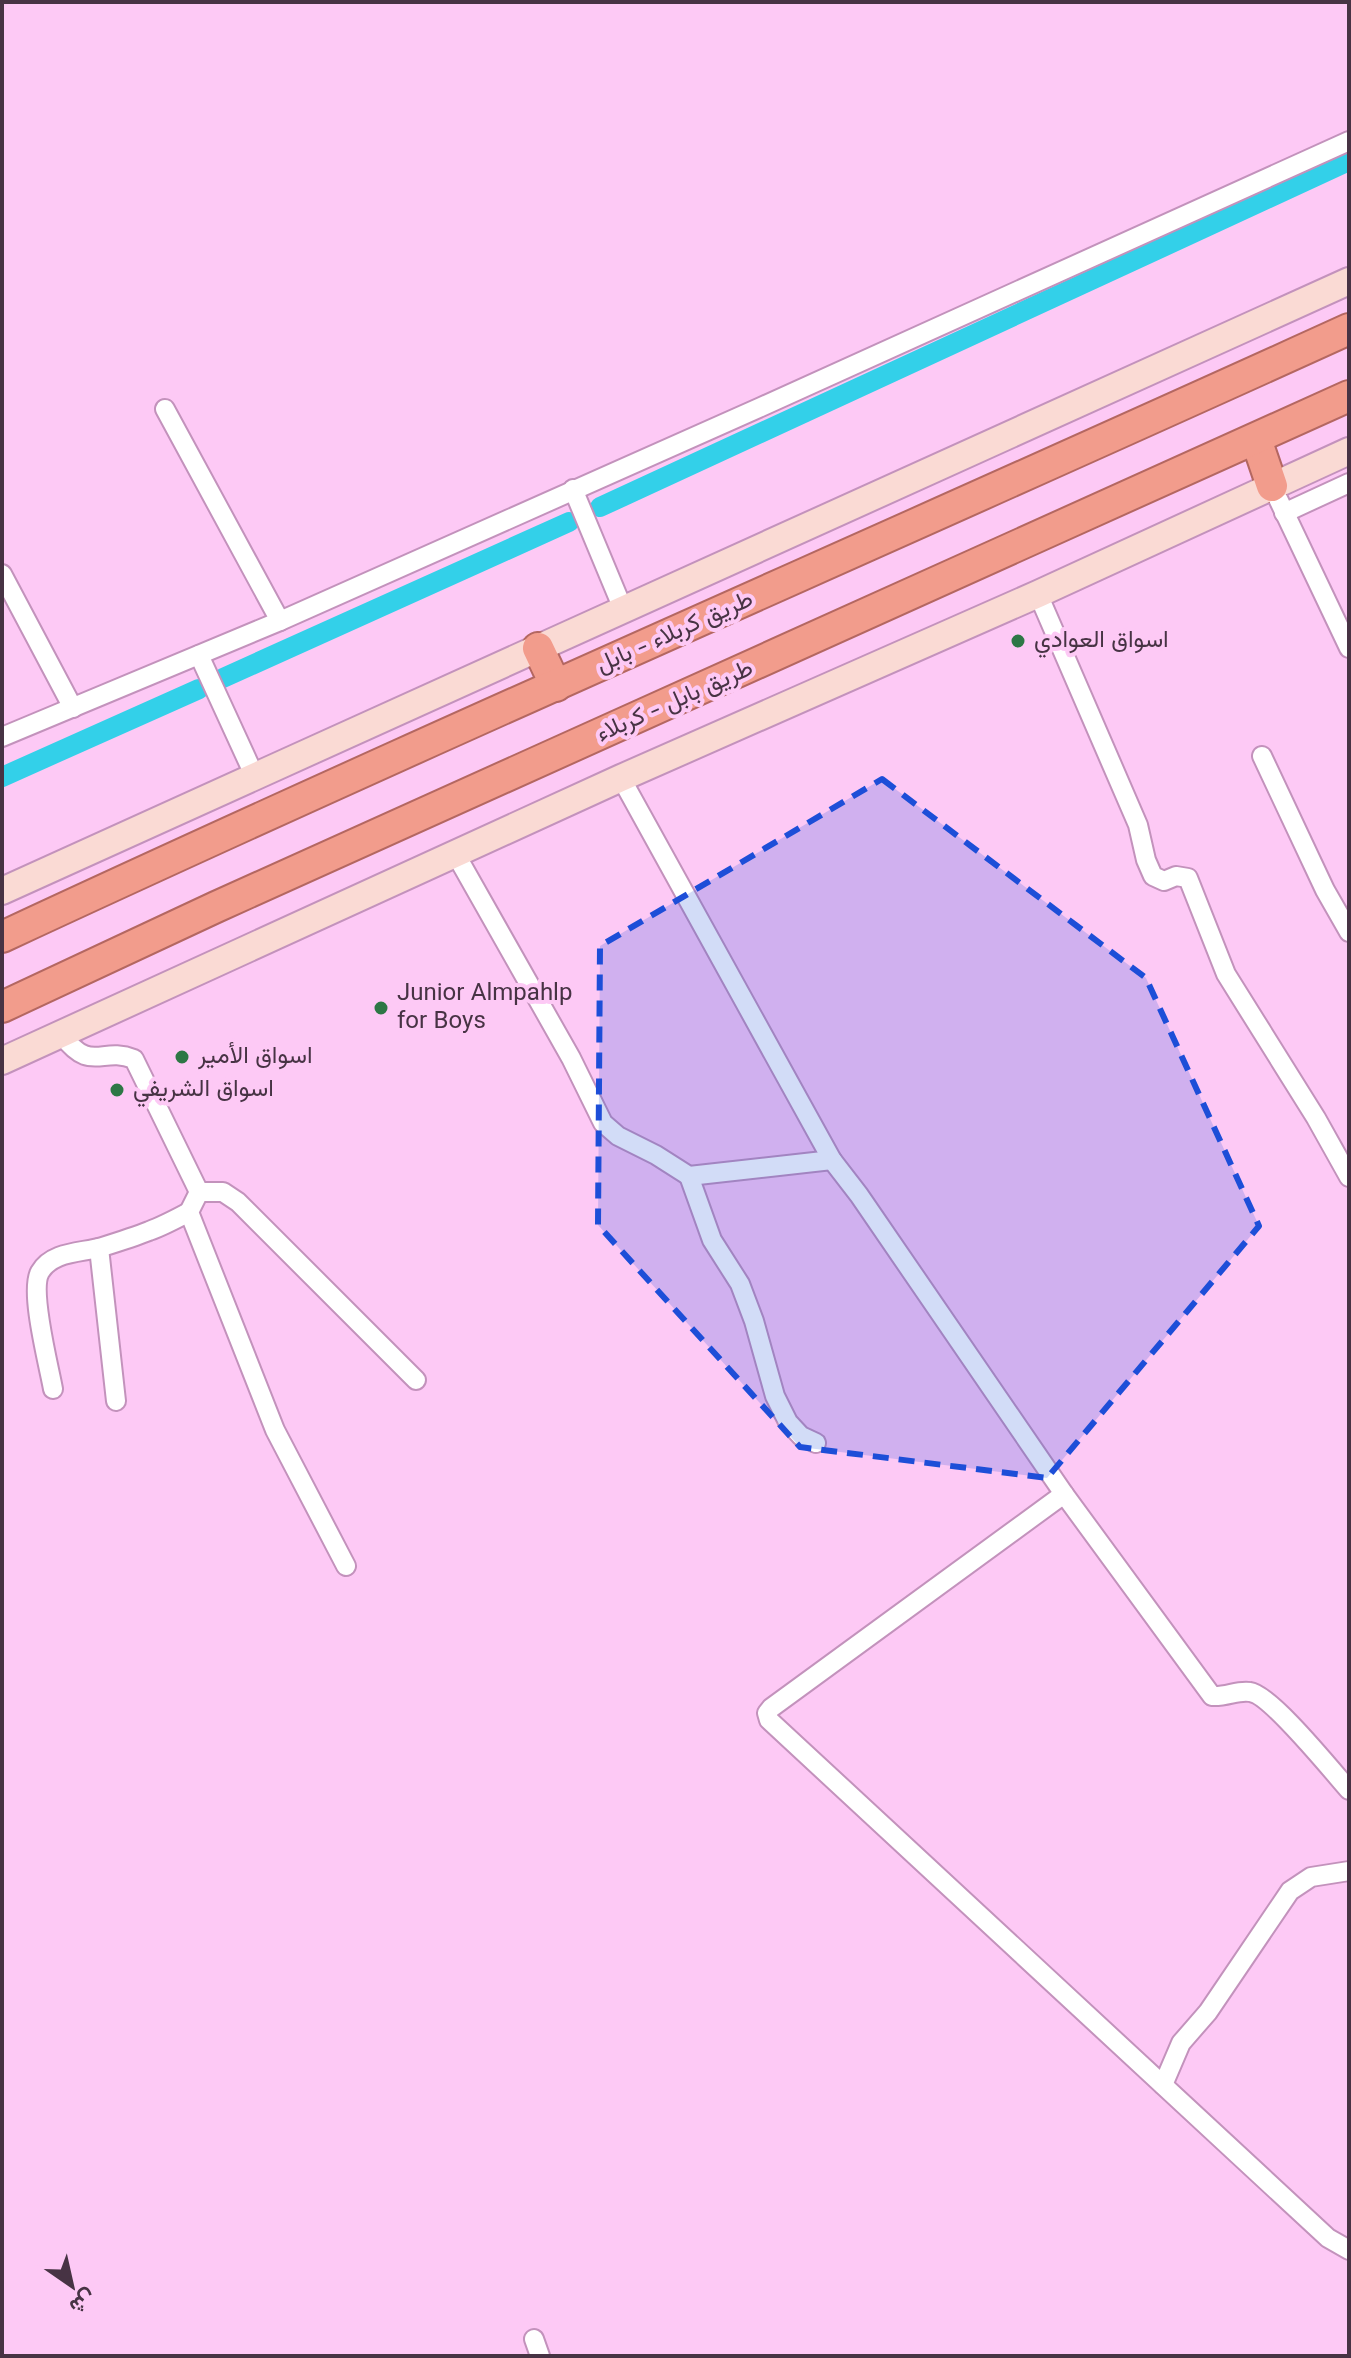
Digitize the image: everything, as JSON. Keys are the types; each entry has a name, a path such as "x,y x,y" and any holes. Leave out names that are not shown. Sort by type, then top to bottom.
{"highway":[{"name":"طريق كربلاء - بابل","path":"2,937 1349,329"},
{"name":"طريق بابل - كربلاء","path":"2,1007 216,907 1349,396"},
{"path":"1256,439 1278,500"},
{"path":"538,648 556,686"}],"main road":[{"path":"2,891 1349,281"},
{"path":"2,1061 621,778 1038,594 1278,500 1349,451"}],"street":[{"path":"2,737 280,621 1349,141"},
{"path":"165,409 280,621"},
{"path":"1349,483 1278,500 1349,648"},
{"path":"573,489 623,609"},
{"path":"2,574 73,708"},
{"path":"1038,594 1138,825 1153,876 1164,881 1176,876 1188,878 1226,974 1349,1177"},
{"path":"199,655 255,777"},
{"path":"1262,756 1333,906 1349,932"},
{"path":"621,778 832,1160 1064,1494 1212,1696 1225,1697 1248,1691 1259,1694 1349,1790"},
{"path":"455,853 571,1058 603,1123 632,1145 656,1155 689,1176 712,1240 740,1284 775,1396 788,1422 801,1436 816,1443"},
{"path":"62,1035 73,1050 90,1059 123,1054 134,1059 199,1192"},
{"path":"689,1176 832,1160"},
{"path":"53,1389 39,1319 37,1289 40,1272 56,1259 70,1253 99,1248 149,1231 189,1212 199,1192"},
{"path":"199,1192 223,1192 238,1202 416,1380"},
{"path":"189,1212 275,1430 346,1566"},
{"path":"99,1248 116,1401"},
{"path":"1064,1494 767,1713 769,1720 1328,2238 1349,2250"},
{"path":"1163,2085 1181,2043 1208,2012 1290,1891 1311,1877 1349,1871"}],"highlighted area":[{"path":"882,779 1146,978 1259,1226 1047,1478 800,1447 598,1225 600,946"}],"waterway":[{"path":"600,507 1349,161"},
{"path":"223,678 569,522"},
{"path":"2,777 199,689"}],"place":[{"name":"اسواق العوادي","path":"1018,641"},
{"name":"Junior Almpahlp for Boys","path":"381,1008"},
{"name":"اسواق الأمير","path":"182,1057"},
{"name":"اسواق الشريفي","path":"117,1090"}]}
